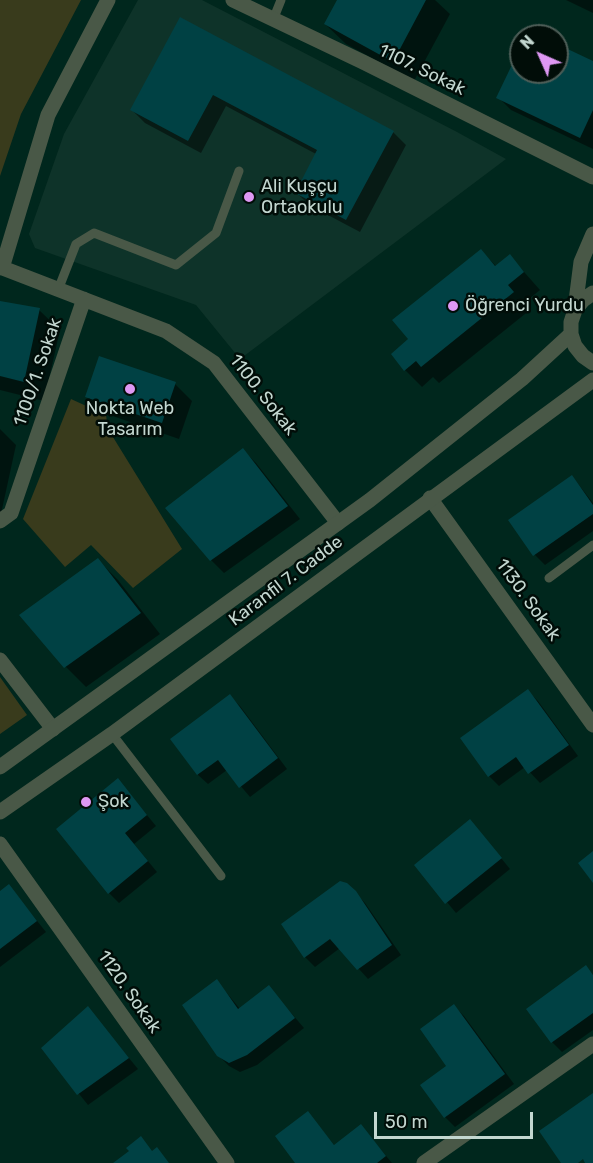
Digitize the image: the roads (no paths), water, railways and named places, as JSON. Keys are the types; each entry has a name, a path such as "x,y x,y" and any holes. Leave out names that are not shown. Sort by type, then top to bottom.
{"street":[{"path":"1,267 48,115 108,0"},
{"name":"1107. Sokak","path":"232,0 593,177"},
{"path":"593,234 581,262 575,310 571,322 571,334 575,346 593,363"},
{"name":"1100. Sokak","path":"1,267 166,332 214,363 338,523"},
{"path":"575,310 593,293"},
{"name":"1100/1. Sokak","path":"0,521 11,513 84,299"},
{"name":"Karanfil 7. Cadde","path":"0,767 370,500 522,379 571,334"},
{"name":"Karanfil 7. Cadde","path":"0,812 112,734 593,380"},
{"name":"1130. Sokak","path":"430,498 593,725"},
{"path":"0,660 53,729"},
{"name":"1120. Sokak","path":"0,844 227,1163"},
{"path":"424,1163 593,1044"}],"lane":[{"path":"273,20 281,0"},
{"path":"58,290 76,244 94,233 176,265 216,232 239,171"},
{"path":"549,578 593,545"},
{"path":"112,734 221,876"}],"place":[{"name":"Ali Kuşçu Ortaokulu","path":"249,197"},
{"name":"Öğrenci Yurdu","path":"453,306"},
{"name":"Nokta Web Tasarım","path":"130,389"},
{"name":"Şok","path":"86,802"}]}
